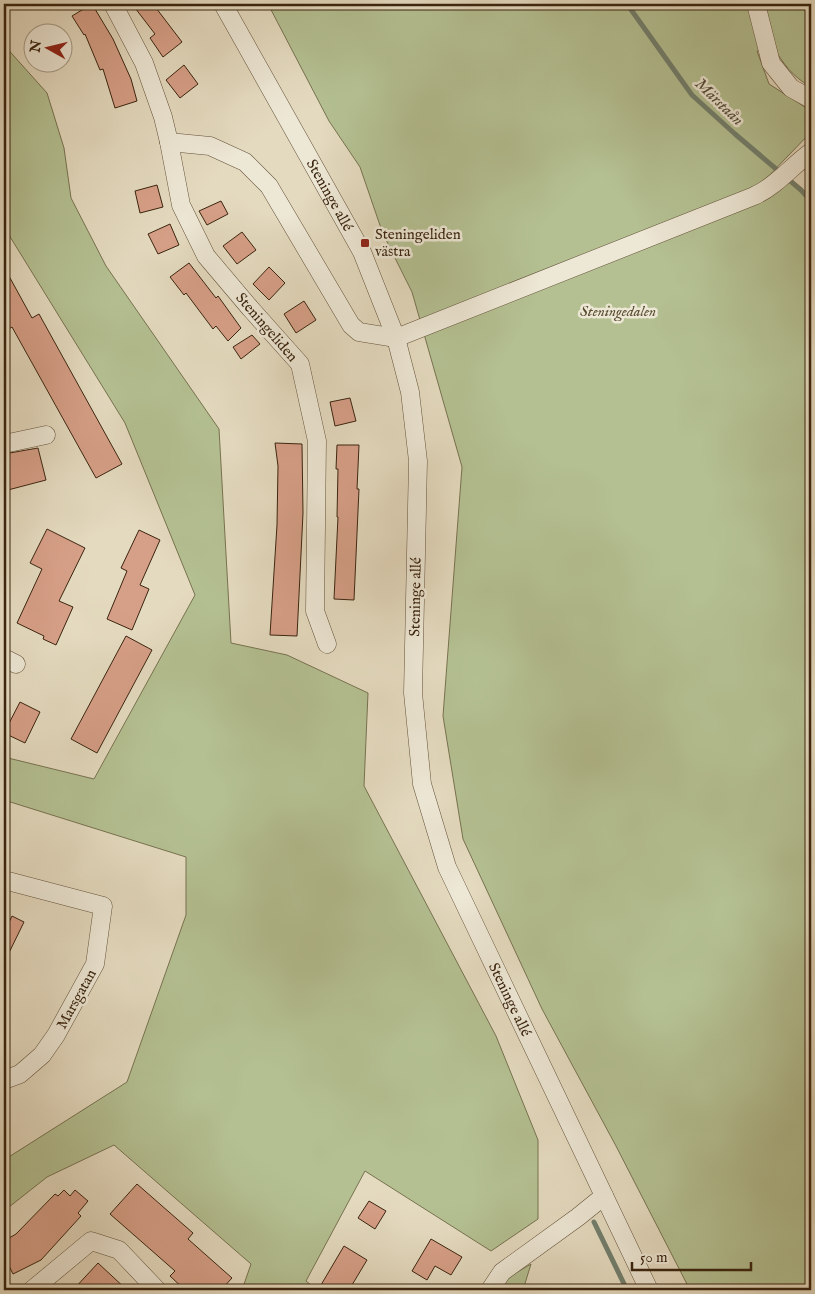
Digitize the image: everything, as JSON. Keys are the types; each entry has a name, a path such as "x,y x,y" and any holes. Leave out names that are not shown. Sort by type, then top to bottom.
{"street":[{"name":"Steningeliden","path":"113,4 144,63 164,117 181,205 206,256 300,364 317,441 315,611 326,644"},
{"name":"Steninge allé","path":"223,4 362,252 396,338 410,392 418,462 412,694 422,784 447,867 649,1290"},
{"path":"756,4 771,64 791,88 811,99"},
{"path":"169,142 210,146 245,162 269,186 351,325 359,332 396,338 754,196 768,188 805,157"},
{"path":"4,444 46,435"},
{"name":"Marsgatan","path":"4,880 103,906 95,964 56,1036 42,1055 20,1074 4,1080"},
{"path":"490,1290 502,1272 604,1196"},
{"path":"32,1290 91,1241 119,1250 157,1290"}],"green space":[{"name":"Steningedalen","path":"268,4 811,4 811,87 789,70 773,46 757,51 769,84 811,111 811,132 763,182 788,180 811,202 811,1290 690,1290 616,1146 542,1009 463,839 443,716 462,467 412,292 383,234 360,167 329,121"},
{"path":"4,45 22,65 22,72 28,72 47,93 64,148 71,198 106,266 219,429 231,643 287,655 368,693 364,786 496,1036 538,1140 538,1219 491,1251 365,1171 306,1281 317,1290 242,1290 251,1264 114,1145 47,1177 4,1211 4,1160 127,1082 186,915 186,857 4,800 4,757 94,779 195,595 125,423 4,227"},
{"path":"531,1264 523,1290 500,1290 509,1277"}],"building":[{"path":"92,4 113,39 131,79 137,101 115,108 103,69 100,70 85,34 72,16"},
{"path":"132,4 153,4 182,42 163,57 150,38 155,34"},
{"path":"184,65 198,84 180,98 166,80"},
{"path":"157,185 163,207 140,213 135,191"},
{"path":"221,201 228,214 207,225 199,211"},
{"path":"170,224 179,245 158,254 148,234"},
{"path":"242,232 256,250 237,264 223,246"},
{"path":"189,263 216,298 218,296 241,328 228,341 216,326 213,329 186,293 184,295 170,277"},
{"path":"4,267 32,318 39,314 122,464 96,478 12,327 4,332"},
{"path":"269,267 285,283 269,300 253,284"},
{"path":"304,301 316,320 296,333 284,314"},
{"path":"252,335 260,344 241,359 233,347"},
{"path":"350,398 356,421 335,426 330,402"},
{"path":"275,443 302,444 303,513 297,636 270,635 277,525 278,466"},
{"path":"337,445 359,445 354,600 334,599 338,517"},
{"path":"38,448 46,480 4,491 4,454"},
{"path":"47,529 85,548 59,601 73,607 56,645 43,639 44,636 17,623 42,569 30,563"},
{"path":"139,530 160,540 140,585 149,589 132,630 107,619 127,571 121,568"},
{"path":"126,636 152,650 97,753 71,739"},
{"path":"20,702 40,712 25,743 4,733"},
{"path":"12,916 24,922 4,963 4,933"},
{"path":"137,1184 193,1233 188,1239 232,1278 221,1290 185,1290 170,1276 175,1271 110,1214"},
{"path":"64,1190 70,1196 75,1190 88,1201 78,1213 81,1216 41,1260 13,1274 4,1256 4,1241 16,1234 55,1194 58,1196"},
{"path":"369,1201 386,1211 375,1229 358,1218"},
{"path":"431,1239 462,1257 451,1275 435,1266 427,1280 412,1271"},
{"path":"344,1246 367,1260 349,1290 318,1290"},
{"path":"98,1263 127,1290 73,1290"}],"waterway":[{"name":"Märstaån","path":"627,4 692,95 801,190 811,201"},
{"path":"594,1222 627,1290"}],"place":[{"name":"Steningeliden västra","path":"365,243"}]}
